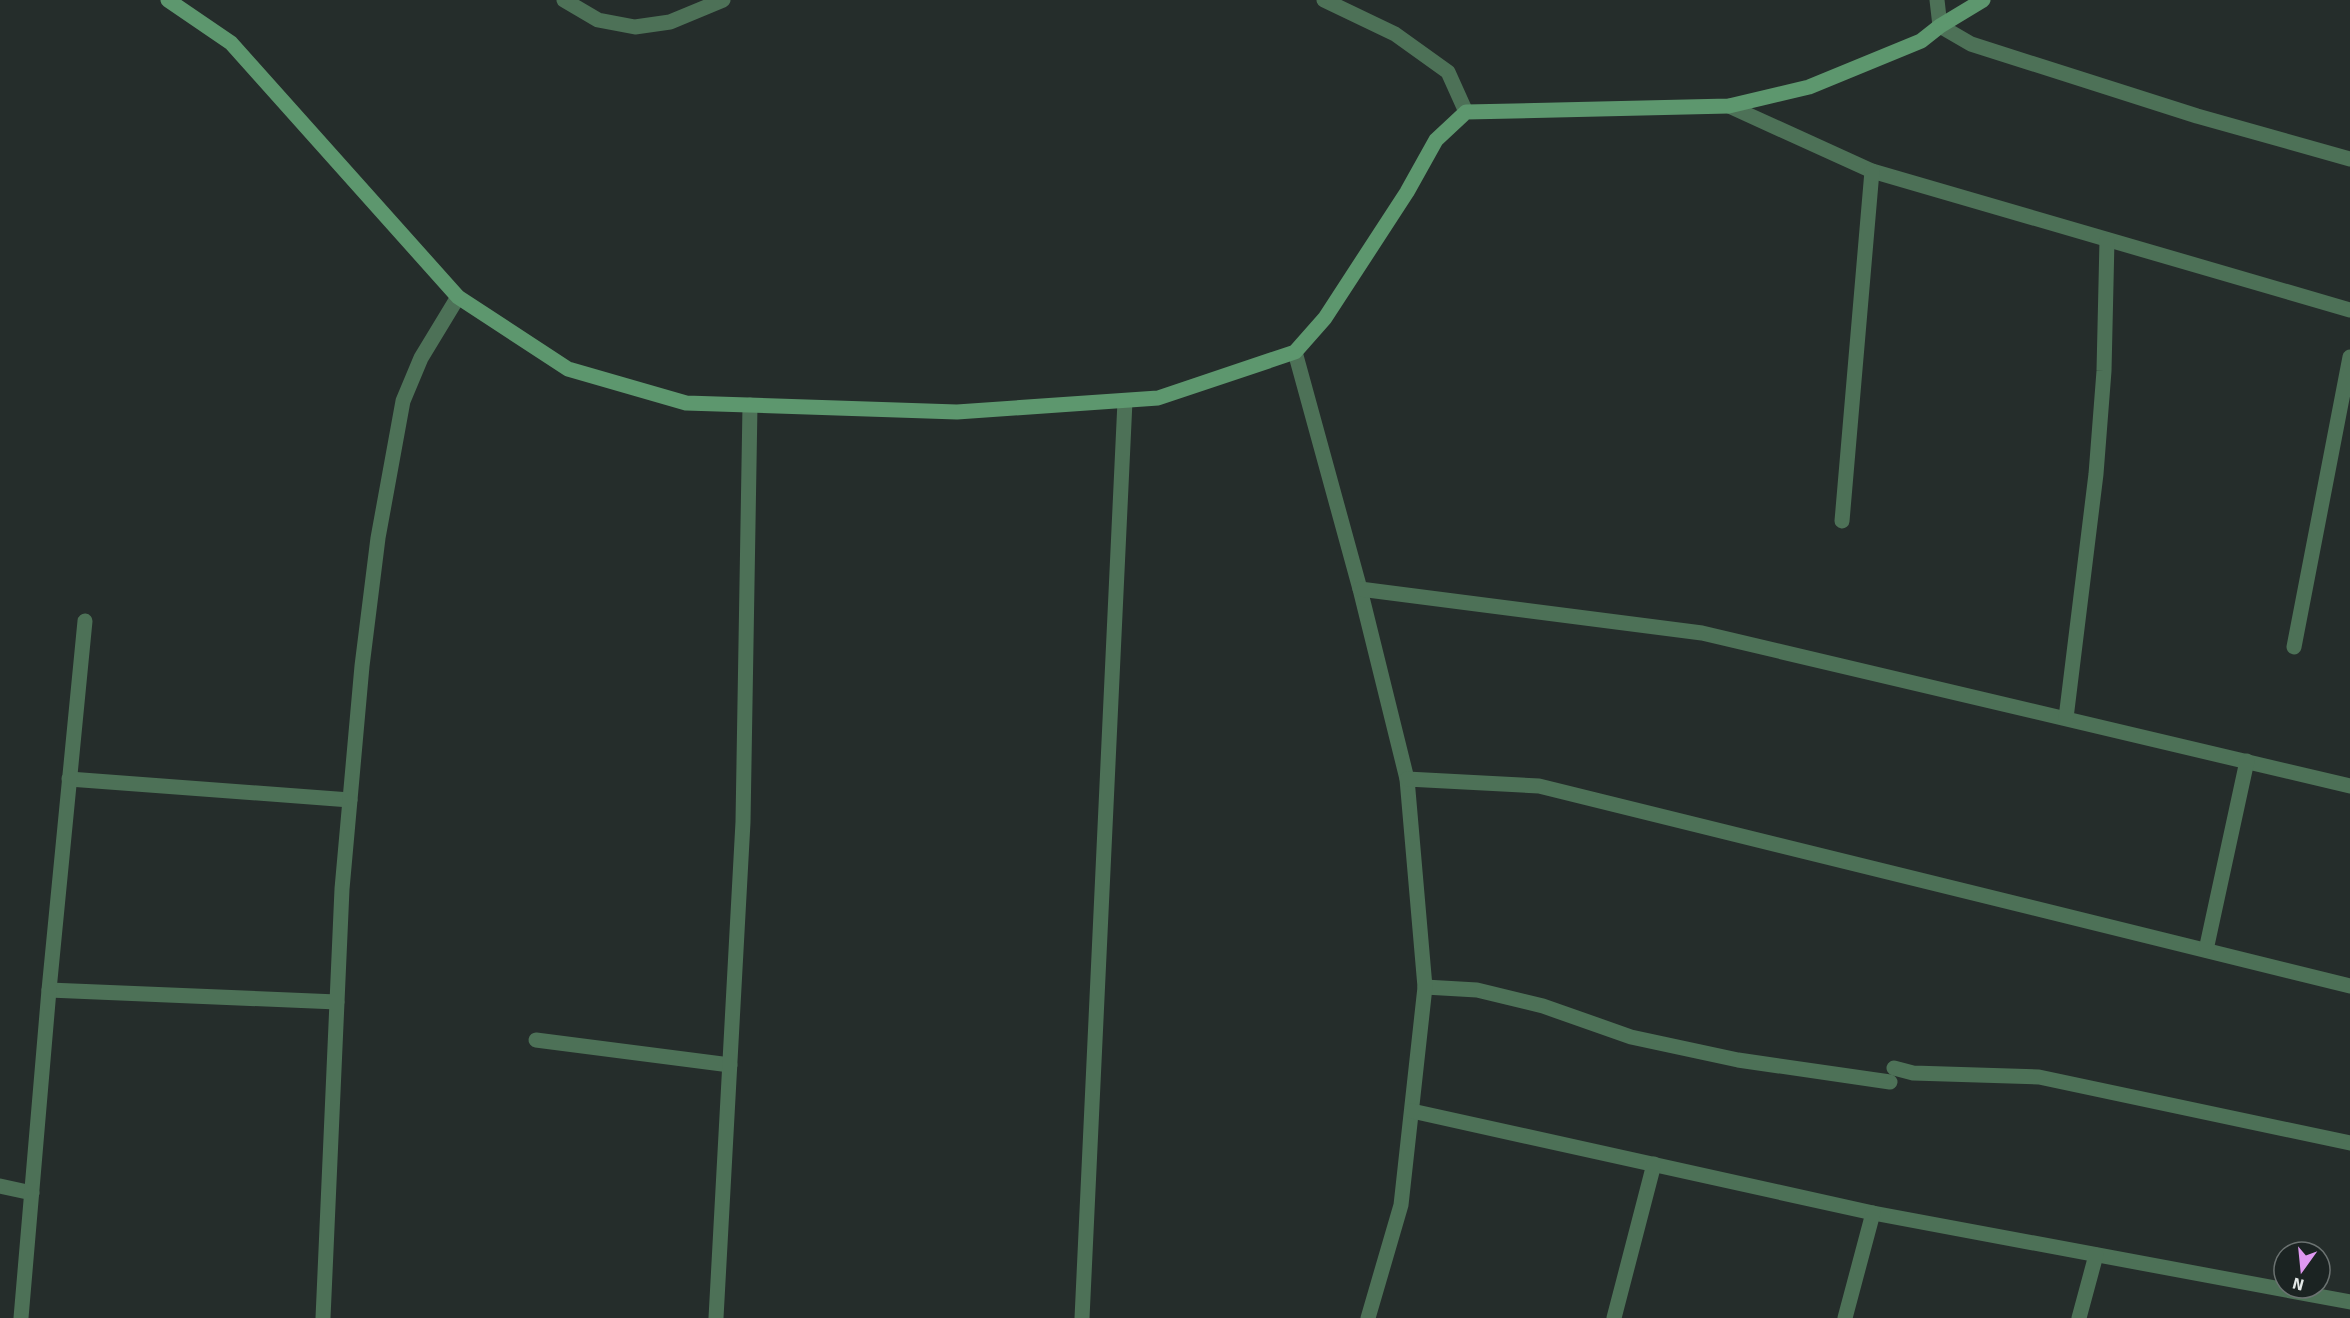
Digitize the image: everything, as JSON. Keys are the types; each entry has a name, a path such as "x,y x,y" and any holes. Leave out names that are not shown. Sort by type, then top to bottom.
{"main road":[{"path":"168,0 231,43 458,297 568,369 686,403 957,412 1158,398 1295,352 1325,318 1407,192 1436,141 1466,112 1729,106 1809,87 1921,41 1940,26 1983,0"}],"street":[{"path":"564,0 598,20 635,27 670,22 723,0"},
{"path":"1324,0 1395,33 1448,72 1466,112"},
{"path":"1937,0 1940,26 1971,44 2197,116 2350,159"},
{"path":"1729,106 1872,171 2350,310"},
{"path":"1842,521 1872,171"},
{"path":"2066,718 2097,463 2104,371 2107,240"},
{"path":"323,1318 342,889 362,666 378,538 404,401 422,358 458,297"},
{"path":"1295,352 1360,589 1407,779 1425,987 1401,1205 1368,1318"},
{"path":"2294,647 2350,357"},
{"path":"1082,1318 1125,401"},
{"path":"716,1318 743,822 750,405"},
{"path":"1360,589 1702,633 2350,786"},
{"path":"21,1318 49,990 85,621"},
{"path":"2206,950 2247,761"},
{"path":"69,779 350,800"},
{"path":"1407,779 1539,786 2350,986"},
{"path":"1425,987 1477,990 1543,1006 1631,1037 1738,1060 1892,1075 1913,1073 2039,1077 2350,1143"},
{"path":"49,990 337,1002"},
{"path":"536,1040 730,1065"},
{"path":"1412,1111 1873,1213 2350,1302"},
{"path":"1614,1318 1654,1164"},
{"path":"0,1186 32,1193"},
{"path":"1845,1318 1873,1213"},
{"path":"2079,1318 2096,1255"}]}
